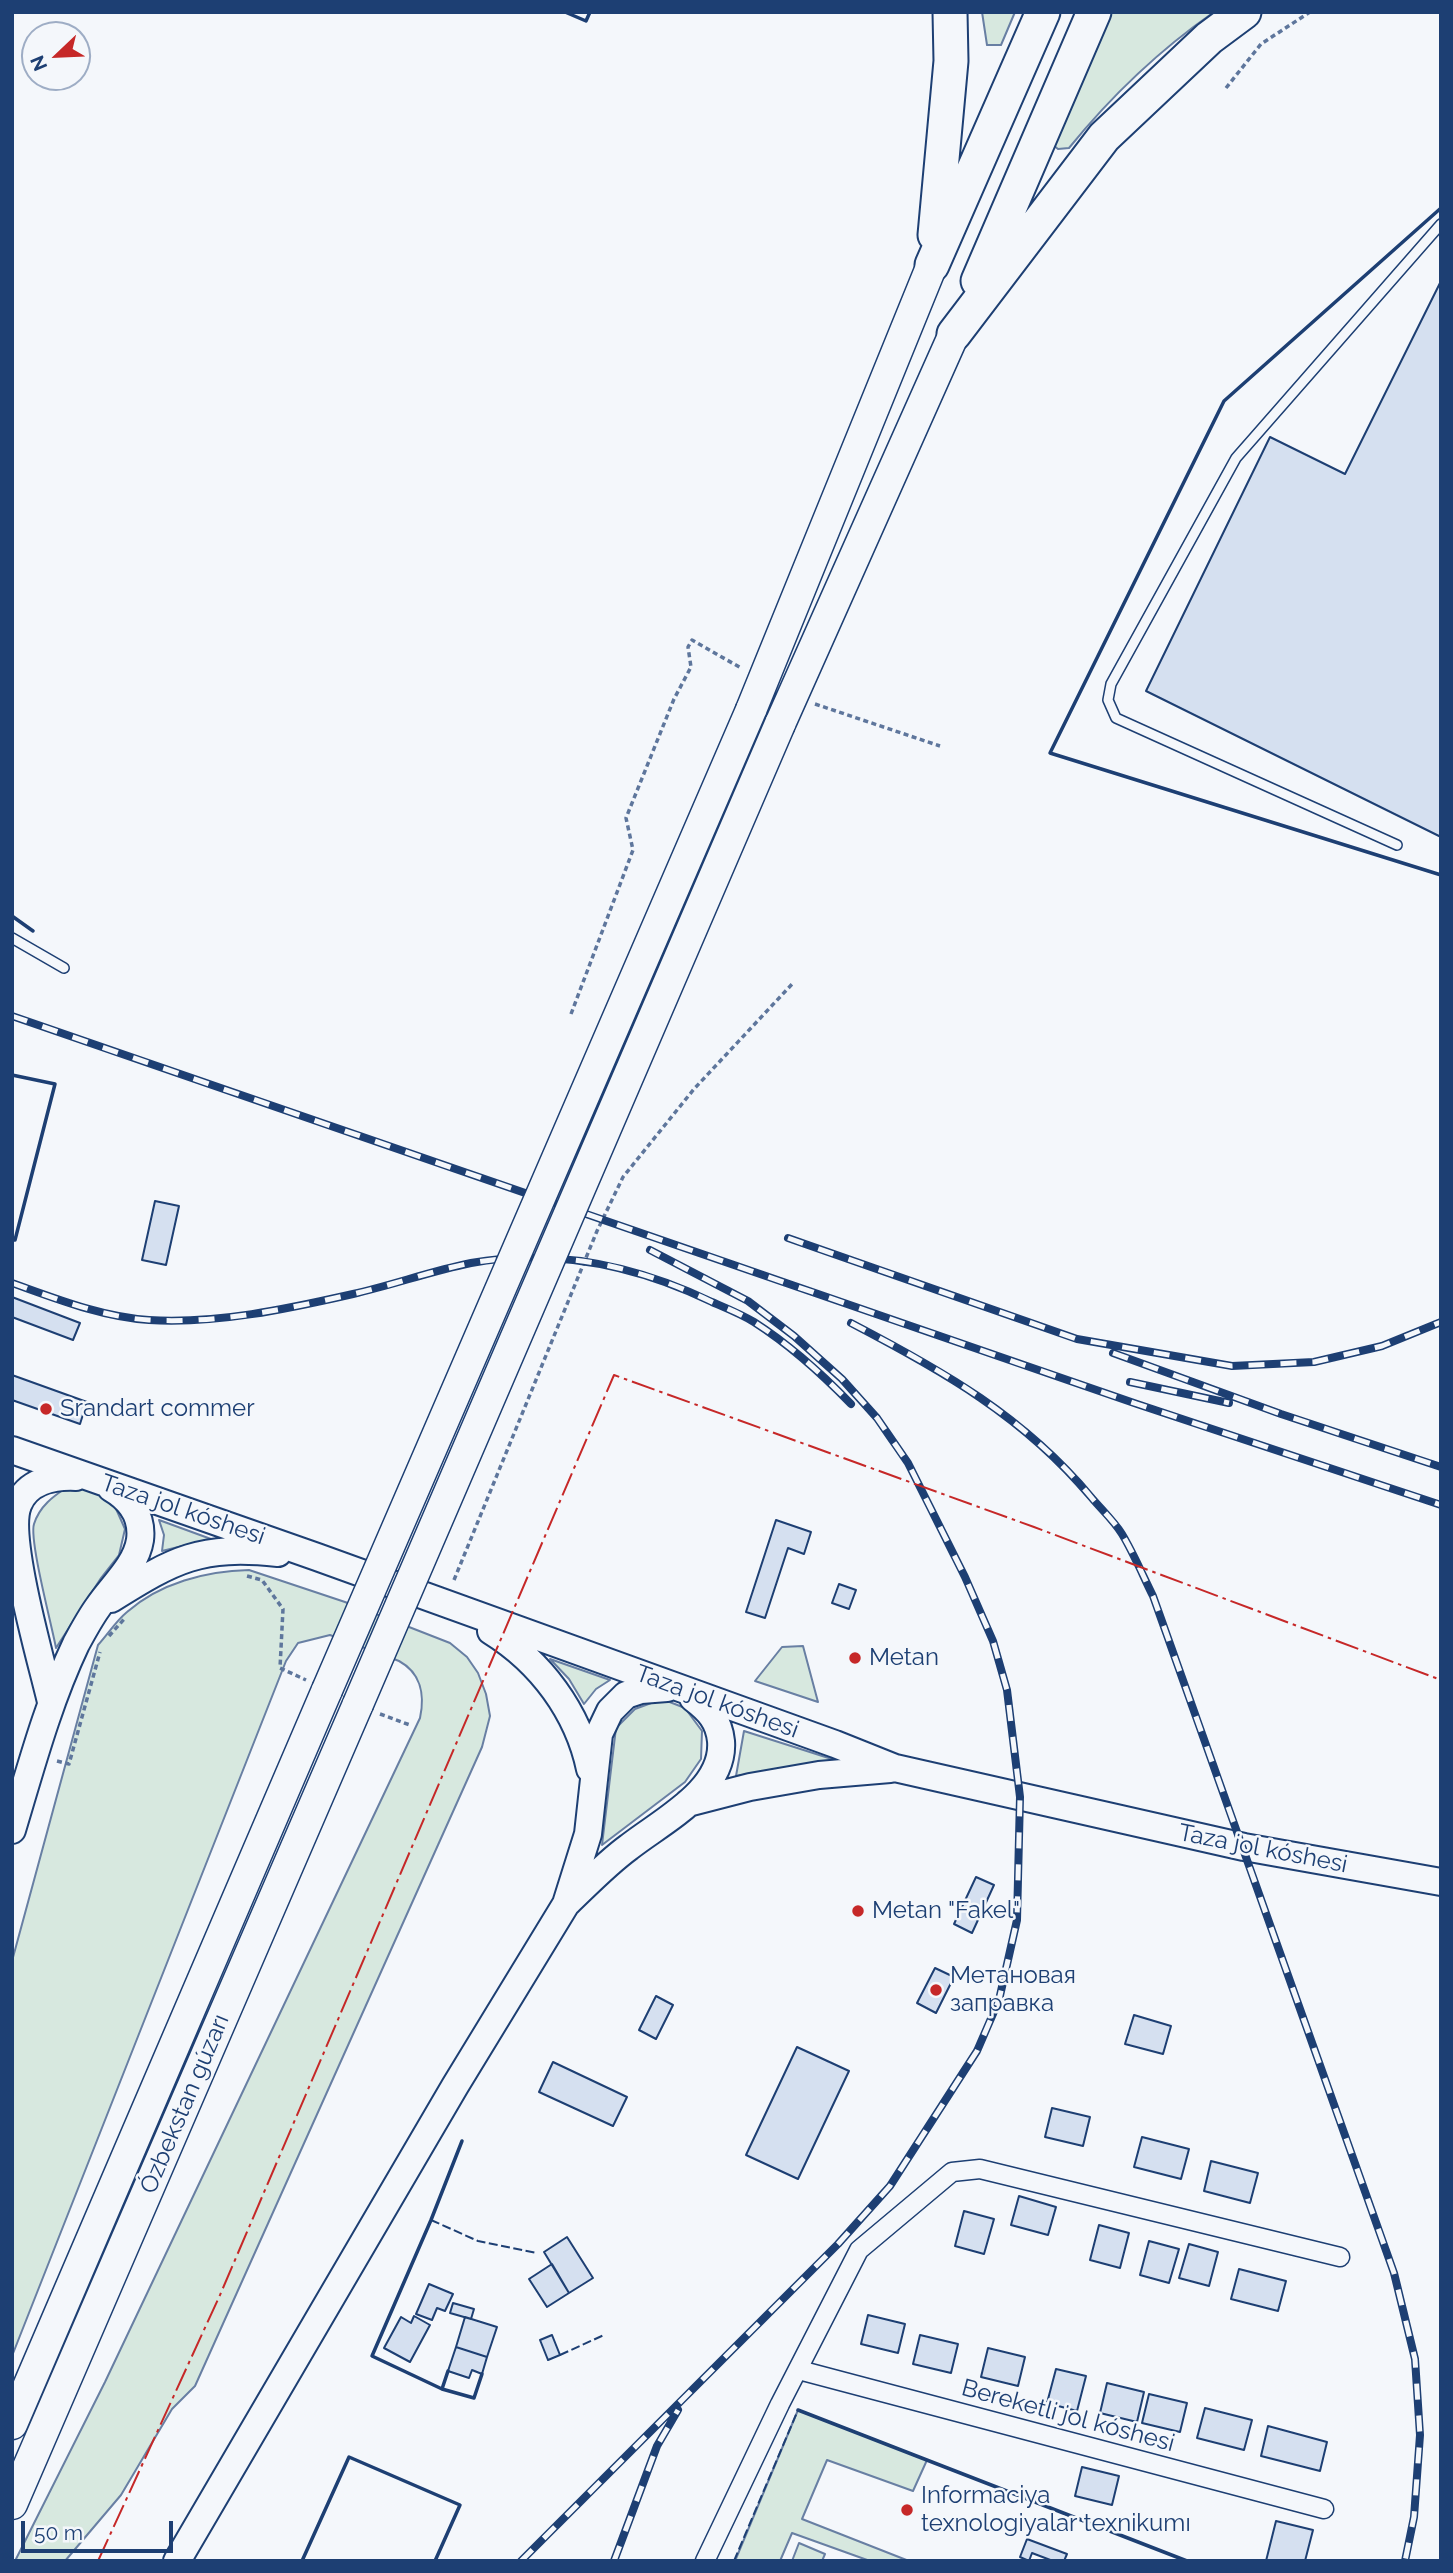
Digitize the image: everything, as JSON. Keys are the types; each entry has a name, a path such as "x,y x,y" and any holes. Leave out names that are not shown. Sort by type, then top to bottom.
{"highway":[{"path":"932,265 951,61 950,12"},
{"path":"932,265 1044,12"},
{"path":"954,334 1094,12"},
{"path":"954,334 1104,137 1209,38 1244,12"}],"main road":[{"name":"Ózbekstan gúzarı","path":"12,2424 319,1686 751,710 932,265"},
{"name":"Ózbekstan gúzarı","path":"12,2504 366,1708 780,724 954,334"},
{"name":"Taza jol kóshesi","path":"12,1451 317,1557 895,1768 1244,1847 1441,1882"},
{"path":"12,1829 51,1702 77,1642 98,1607 135,1556 140,1538 139,1520 131,1504 121,1493 93,1478 57,1476 40,1482 25,1492 16,1507 14,1544 51,1702"},
{"path":"98,1607 155,1571 191,1556 224,1550 317,1557"},
{"path":"454,1609 513,1645 543,1674 567,1710 584,1744 594,1787"},
{"path":"177,2561 566,1904 588,1834 598,1734 610,1711 626,1695 641,1690 680,1690 709,1710 719,1728 722,1755 713,1777 688,1804 625,1850 566,1904"},
{"path":"688,1804 764,1784 819,1775 895,1768"}],"street":[{"path":"705,2561 859,2250 952,2172 980,2169 1340,2258"},
{"name":"Bereketli jol kóshesi","path":"799,2370 1324,2509"}],"lane":[{"path":"1396,845 1116,718 1108,700 1111,684 1236,458 1441,224"},
{"path":"12,938 64,968"}],"path":[{"path":"1226,89 1261,44 1310,12"},
{"path":"571,1014 633,850 626,818 668,711 691,667 688,647 692,640 748,672"},
{"path":"812,702 940,746"},
{"path":"454,1580 597,1231 623,1177 694,1089 794,982"},
{"path":"240,1574 262,1580 283,1609 280,1668 319,1686"},
{"path":"108,1637 130,1613"},
{"path":"69,1764 101,1648"},
{"path":"366,1708 410,1725"}],"shaded area":[{"path":"982,12 1015,12 1001,45 987,45"},
{"path":"1104,12 1214,12 1174,42 1137,75 1069,148 1058,149 1053,145"},
{"path":"70,1485 92,1487 113,1502 125,1529 119,1555 56,1648 33,1533 34,1524 44,1506"},
{"path":"159,1520 211,1539 162,1551 164,1535"},
{"path":"249,1570 345,1602 450,1643 467,1657 478,1673 490,1716 482,1747 195,2386 172,2409 121,2495 65,2561 15,2561 105,2382 420,1718 420,1685 412,1672 399,1661 330,1635 298,1643 286,1661 12,2356 12,1961 98,1645 123,1616 154,1593 200,1576"},
{"path":"803,1646 818,1702 755,1681 782,1647"},
{"path":"550,1659 610,1680 596,1689 584,1704 569,1679"},
{"path":"662,1699 685,1708 702,1731 701,1759 685,1782 602,1845 616,1728 635,1709"},
{"path":"744,1731 838,1761 736,1776"},
{"path":"798,2410 927,2460 913,2491 827,2460 802,2519 909,2561 870,2561 792,2533 780,2561 735,2561"},
{"path":"799,2543 825,2554 822,2561 792,2561"}],"building":[{"path":"1441,281 1441,837 1146,691 1270,437 1345,474"},
{"path":"155,1201 179,1206 166,1265 142,1260"},
{"path":"12,1297 80,1323 73,1340 12,1317"},
{"path":"12,1375 87,1402 80,1424 12,1400"},
{"path":"776,1520 811,1532 804,1554 788,1548 765,1618 746,1612"},
{"path":"839,1584 856,1590 849,1609 832,1603"},
{"path":"976,1877 994,1885 972,1933 954,1924"},
{"name":"Метановая заправка","path":"935,1968 954,1977 936,2013 917,2003"},
{"path":"656,1996 673,2005 656,2039 639,2030"},
{"path":"1134,2015 1171,2026 1163,2054 1125,2044"},
{"path":"797,2047 849,2071 798,2179 746,2155"},
{"path":"553,2062 627,2097 613,2126 539,2092"},
{"path":"1052,2108 1090,2117 1083,2146 1045,2137"},
{"path":"1142,2137 1189,2149 1181,2179 1134,2167"},
{"path":"1211,2161 1258,2173 1250,2203 1204,2191"},
{"path":"1019,2196 1056,2207 1048,2235 1011,2225"},
{"path":"964,2211 994,2219 984,2254 955,2246"},
{"path":"1099,2225 1129,2233 1120,2268 1090,2260"},
{"path":"567,2237 593,2278 569,2293 544,2252"},
{"path":"1149,2241 1179,2249 1169,2283 1140,2275"},
{"path":"1189,2244 1218,2252 1209,2286 1179,2278"},
{"path":"552,2264 569,2293 547,2307 529,2279"},
{"path":"1239,2269 1286,2281 1278,2311 1231,2299"},
{"path":"429,2284 453,2294 445,2311 437,2308 432,2320 416,2314"},
{"path":"453,2303 474,2309 471,2319 450,2313"},
{"path":"868,2315 905,2324 898,2353 861,2344"},
{"path":"414,2316 430,2325 410,2362 384,2348 401,2317 411,2323"},
{"path":"465,2317 497,2327 487,2357 456,2347"},
{"path":"552,2335 560,2355 548,2360 540,2340"},
{"path":"920,2335 958,2344 951,2373 913,2364"},
{"path":"456,2347 487,2357 482,2374 472,2370 469,2378 448,2371"},
{"path":"988,2348 1025,2357 1018,2386 981,2377"},
{"path":"1056,2369 1086,2376 1077,2411 1047,2403"},
{"path":"1107,2383 1144,2392 1137,2422 1100,2413"},
{"path":"1149,2394 1187,2403 1180,2432 1142,2423"},
{"path":"1205,2408 1252,2420 1244,2450 1197,2438"},
{"path":"1268,2426 1327,2442 1320,2471 1261,2456"},
{"path":"1082,2467 1119,2476 1112,2505 1075,2496"},
{"path":"1276,2521 1313,2530 1305,2561 1266,2561"},
{"path":"1027,2539 1067,2554 1064,2561 1053,2561 1032,2553 1029,2561 1020,2557"}],"railway":[{"path":"12,1016 1137,1404 1441,1505"},
{"path":"788,1238 1077,1339 1232,1366 1314,1362 1382,1346 1441,1322"},
{"path":"521,2561 838,2244 890,2186 977,2051 999,2000 1017,1920 1020,1797 1007,1690 993,1641 965,1577 908,1463 877,1418 842,1379 794,1336 748,1301 650,1250"},
{"path":"12,1283 114,1315 175,1321 252,1314 303,1305 471,1263 533,1258 594,1263 654,1278 749,1319 793,1350 851,1404"},
{"path":"851,1323 949,1378 1038,1442 1119,1529 1153,1596 1394,2273 1415,2359 1420,2435 1414,2517 1405,2561"},
{"path":"1113,1353 1281,1414 1441,1467"},
{"path":"1130,1382 1229,1403"},
{"path":"614,2561 657,2446 678,2410"}],"fence":[{"path":"431,2220 478,2241 537,2253"},
{"path":"560,2355 604,2335"},
{"path":"734,2561 798,2410"}],"wall":[{"path":"565,12 586,21 590,12"},
{"path":"1441,208 1224,401 1050,753 1441,875"},
{"path":"12,916 33,931"},
{"path":"12,1075 55,1084 15,1240 12,1240"},
{"path":"462,2141 372,2356 442,2389 474,2398 482,2374"},
{"path":"442,2389 448,2371"},
{"path":"798,2410 1187,2561"},
{"path":"302,2561 349,2457 460,2505 435,2561"}],"power":[{"path":"98,2561 220,2295 614,1375 1034,1527 1441,1680"}],"place":[{"name":"Srandart commer","path":"46,1409"},
{"name":"Metan","path":"855,1658"},
{"name":"Metan \"Fakel\"","path":"858,1911"},
{"name":"Метановая заправка","path":"936,1990"},
{"name":"Informaciya texnologiyalar texnikumı","path":"907,2510"}]}
